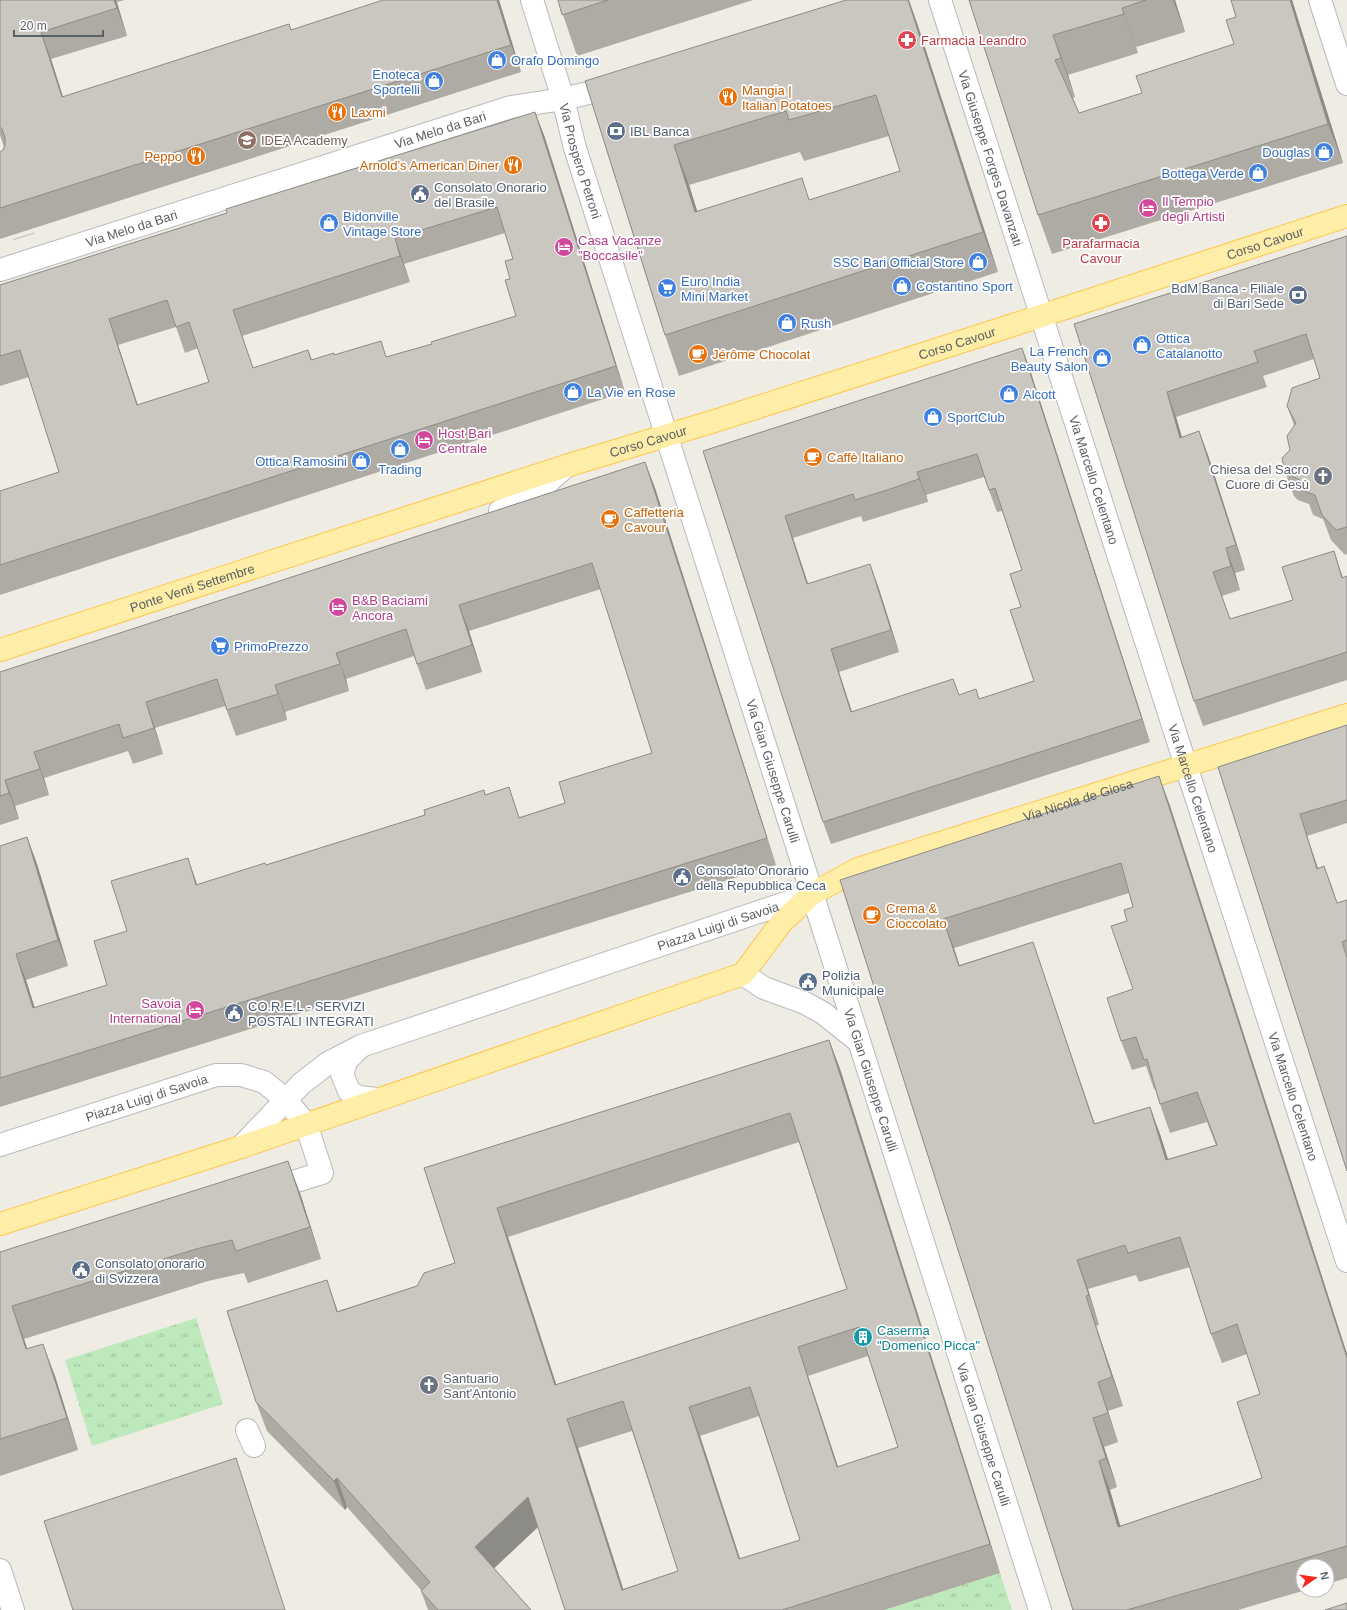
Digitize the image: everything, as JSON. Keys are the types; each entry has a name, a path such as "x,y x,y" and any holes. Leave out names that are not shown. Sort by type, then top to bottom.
{"main road":[{"name":"Corso Cavour","path":"383,525 1042,316 1347,216"},
{"name":"Ponte Venti Settembre","path":"0,650 383,525"},
{"name":"Via Nicola de Giosa","path":"812,894 858,869 1347,715"},
{"name":"Piazza Luigi di Savoia","path":"0,1224 241,1147 743,974 781,923 812,894"}],"street":[{"name":"Via Prospero Petroni","path":"532,0 563,98 575,148 666,436"},
{"name":"Via Giuseppe Forges Davanzati","path":"940,0 1042,316"},
{"path":"1320,0 1347,84"},
{"name":"Via Melo da Bari","path":"0,270 511,107 563,98 612,87 635,80"},
{"name":"Via Marcello Celentano","path":"1042,316 1186,766 1347,1260"},
{"name":"Via Gian Giuseppe Carulli","path":"666,436 857,1040 1040,1610"},
{"name":"Corso Cavour","path":"485,517 528,500 566,466"},
{"name":"Piazza Luigi di Savoia","path":"241,1147 285,1099 301,1084 328,1063 361,1046 812,894"},
{"path":"743,974 764,988 805,1003 823,1013 857,1040"},
{"name":"Piazza Luigi di Savoia","path":"361,1046 347,1060 342,1074 349,1091 358,1097 377,1099"},
{"name":"Piazza Luigi di Savoia","path":"2,1139 216,1075 241,1075 264,1082 285,1099 306,1124"},
{"path":"246,1197 322,1173 306,1124"},
{"path":"0,1570 13,1610"}],"green space":[{"path":"196,1318 223,1404 92,1446 65,1360"},
{"path":"1000,1573 1012,1610 884,1610"}],"building":[{"path":"0,0 114,0 117,8 41,32 62,97 289,24 291,30 383,0 497,0 511,45 0,208 0,152 3,150 5,145 5,138 0,127"},
{"path":"558,0 608,0 562,15"},
{"path":"846,0 908,0 983,232 665,335 585,81","holes":["876,95 900,171 809,200 802,178 695,212 674,145 786,111 789,120"]},
{"path":"969,0 1146,0 1122,8 1124,14 1053,35 1061,58 1055,60 1079,113 1142,93 1136,76 1234,44 1226,20 1236,17 1231,0 1290,0 1328,124 1038,215"},
{"path":"535,112 616,366 0,565 0,491 59,472 20,350 0,356 0,285 227,213 226,209","holes":["497,207 513,259 505,261 510,279 505,280 516,316 431,342 432,344 386,357 381,341 311,360 308,350 253,368 233,310 400,256 395,238","167,300 176,327 189,322 209,382 137,405 109,319"]},
{"path":"1347,236 1347,527 1336,530 1322,515 1315,495 1304,491 1300,480 1285,472 1282,458 1290,450 1287,436 1296,423 1287,406 1292,388 1320,378 1306,334 1254,351 1258,362 1167,392 1180,438 1199,431 1236,545 1226,548 1231,566 1213,572 1230,619 1293,600 1282,567 1334,551 1342,578 1347,576 1347,652 1194,701 1074,324"},
{"path":"1022,348 1142,719 823,822 703,451","holes":["977,454 989,490 995,488 1022,570 1010,574 1021,607 1010,610 1034,681 979,699 976,689 959,695 953,679 851,712 831,649 891,630 870,564 807,584 785,516 853,494 855,500 890,489 919,479 917,472"]},
{"path":"645,462 767,838 0,1078 0,846 27,837 58,940 16,954 33,1008 107,985 94,941 127,931 111,881 188,858 196,885 265,863 266,865 425,815 424,810 484,790 485,795 509,787 519,818 565,803 559,782 652,753 592,563 459,605 472,645 417,664 406,629 336,653 340,664 275,685 278,694 227,710 217,679 146,702 154,728 123,738 119,724 34,752 40,769 5,780 9,793 0,796 0,672"},
{"path":"1347,725 1347,800 1300,814 1317,869 1324,866 1337,903 1347,900 1347,940 1342,942 1347,958 1347,1171 1218,767"},
{"path":"1159,776 1347,1358 1347,1546 1306,1558 1295,1558 1295,1561 1127,1610 1073,1610 840,880","holes":["1121,863 1133,907 1124,910 1127,921 1111,926 1133,989 1107,998 1121,1041 1136,1037 1144,1060 1147,1059 1160,1104 1197,1092 1217,1145 1166,1160 1150,1107 1094,1124 1033,942 959,966 943,919","1180,1237 1211,1334 1237,1324 1260,1394 1237,1402 1262,1478 1118,1527 1099,1461 1106,1458 1093,1418 1108,1413 1098,1382 1112,1377 1086,1296 1089,1295 1077,1260 1125,1245 1128,1253"]},
{"path":"829,1040 990,1544 782,1610 565,1610 528,1497 475,1547 531,1610 438,1610 421,1591 430,1582 337,1478 334,1481 256,1402 227,1311 327,1280 337,1312 417,1286 424,1273 455,1263 424,1168","holes":["790,1113 847,1289 555,1385 497,1208","859,1327 898,1447 837,1467 798,1347","750,1387 800,1540 739,1559 689,1407","623,1401 678,1571 622,1590 567,1419"]},
{"path":"288,1161 310,1227 236,1251 232,1240 196,1249 12,1306 26,1349 43,1344 67,1418 0,1439 0,1252"},
{"path":"236,1458 285,1610 73,1610 44,1521"},
{"path":"1347,1603 1347,1610 1325,1610"}],"tunnel":[{"path":"14,204 24,237"}],"place":[{"name":"Farmacia Leandro","path":"907,40"},
{"name":"Orafo Domingo","path":"497,60"},
{"name":"Enoteca Sportelli","path":"434,81"},
{"name":"Mangia | Italian Potatoes","path":"728,97"},
{"name":"Laxmi","path":"337,112"},
{"name":"IBL Banca","path":"616,131"},
{"name":"IDEA Academy","path":"247,140"},
{"name":"Douglas","path":"1324,152"},
{"name":"Peppo","path":"196,156"},
{"name":"Arnold’s American Diner","path":"513,165"},
{"name":"Bottega Verde","path":"1258,173"},
{"name":"Consolato Onorario del Brasile","path":"420,194"},
{"name":"Il Tempio degli Artisti","path":"1148,208"},
{"name":"Bidonville Vintage Store","path":"329,223"},
{"name":"Parafarmacia Cavour","path":"1101,223"},
{"name":"Casa Vacanze \"Boccasile\"","path":"564,247"},
{"name":"SSC Bari Official Store","path":"978,262"},
{"name":"Costantino Sport","path":"902,286"},
{"name":"Euro India Mini Market","path":"667,288"},
{"name":"BdM Banca - Filiale di Bari Sede","path":"1298,295"},
{"name":"Rush","path":"787,323"},
{"name":"Ottica Catalanotto","path":"1142,345"},
{"name":"Jérôme Chocolat","path":"698,354"},
{"name":"La French Beauty Salon","path":"1102,358"},
{"name":"La Vie en Rose","path":"573,392"},
{"name":"Alcott","path":"1009,394"},
{"name":"SportClub","path":"933,417"},
{"name":"Host Bari Centrale","path":"424,440"},
{"name":"Trading","path":"400,449"},
{"name":"Caffè Italiano","path":"813,457"},
{"name":"Ottica Ramosini","path":"361,461"},
{"name":"Chiesa del Sacro Cuore di Gesù","path":"1323,476"},
{"name":"Caffetteria Cavour","path":"610,519"},
{"name":"B&B Baciami Ancora","path":"338,607"},
{"name":"PrimoPrezzo","path":"220,646"},
{"name":"Consolato Onorario della Repubblica Ceca","path":"682,877"},
{"name":"Crema & Cioccolato","path":"872,915"},
{"name":"Polizia Municipale","path":"808,982"},
{"name":"Savoia International","path":"195,1010"},
{"name":"CO.R.E.L - SERVIZI POSTALI INTEGRATI","path":"234,1013"},
{"name":"Consolato onorario di Svizzera","path":"81,1270"},
{"name":"Caserma \"Domenico Picca\"","path":"863,1337"},
{"name":"Santuario Sant'Antonio","path":"429,1385"}]}
